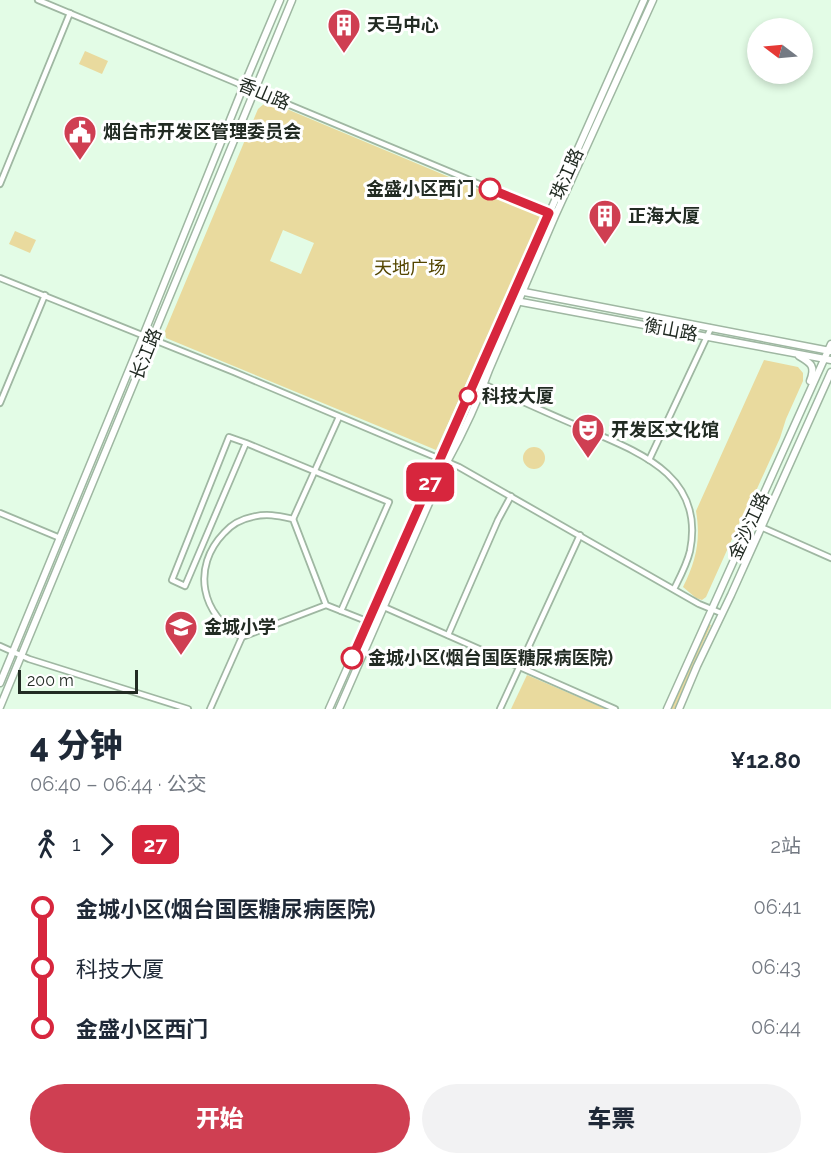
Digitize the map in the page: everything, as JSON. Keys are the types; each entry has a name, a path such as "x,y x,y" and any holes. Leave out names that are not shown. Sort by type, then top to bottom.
{"main road":[{"name":"长江路","path":"0,682 280,0"},
{"name":"长江路","path":"0,707 292,0"},
{"name":"珠江路","path":"552,215 644,0"},
{"path":"339,709 384,607 511,299 519,291 552,215 653,0"},
{"path":"329,709 443,461 454,450 519,301 519,291"},
{"name":"衡山路","path":"519,291 829,351"},
{"name":"衡山路","path":"511,299 827,360"},
{"name":"金沙江路","path":"667,709 827,360 831,344"},
{"path":"788,441 793,421 813,372 813,367 809,362 793,353"},
{"name":"金沙江路","path":"679,709 831,372"}],"street":[{"name":"香山路","path":"38,0 552,215"},
{"path":"0,184 70,14"},
{"path":"0,278 459,467 674,590 721,614"},
{"path":"0,403 45,296"},
{"path":"649,460 711,328"},
{"path":"483,384 611,440 649,460 673,478 685,496 691,516 692,536 690,553 674,590"},
{"path":"326,605 293,519 339,417"},
{"path":"246,443 185,586 172,580 229,437 246,443 315,471 389,502 341,611"},
{"path":"448,635 498,520 511,496"},
{"path":"0,513 60,538"},
{"path":"242,637 231,632 222,624 210,606 204,584 206,562 215,542 230,526 250,517 272,514 293,519"},
{"path":"761,527 831,558"},
{"path":"500,709 580,535"},
{"path":"210,709 242,637 326,605 369,622"},
{"path":"384,607 615,709"},
{"path":"0,646 21,656 188,709"}],"green space":[{"path":"85,51 108,61 102,74 79,64"},
{"name":"天地广场","path":"266,102 270,102 542,216 436,450 166,338 165,331 258,109","holes":["283,230 314,243 301,274 270,261"]},
{"path":"15,231 36,240 30,253 9,244"},
{"path":"764,360 798,367 803,373 803,381 746,513 741,519 706,597 702,600 683,587 696,550 698,531 696,511"},
{"path":"534,447 542,450 545,458 542,466 534,469 526,466 523,458 526,450"},
{"path":"709,624 711,625 689,679 675,709 670,709"},
{"path":"527,675 606,709 511,709"}],"bus line":[{"name":"27","path":"352,658 549,213 490,189"}],"place":[{"name":"天马中心","path":"344,54"},
{"name":"烟台市开发区管理委员会","path":"80,161"},
{"name":"金盛小区西门","path":"490,189"},
{"name":"正海大厦","path":"605,245"},
{"name":"科技大厦","path":"468,396"},
{"name":"开发区文化馆","path":"588,459"},
{"name":"金城小学","path":"181,656"},
{"name":"金城小区(烟台国医糖尿病医院)","path":"352,658"}]}
